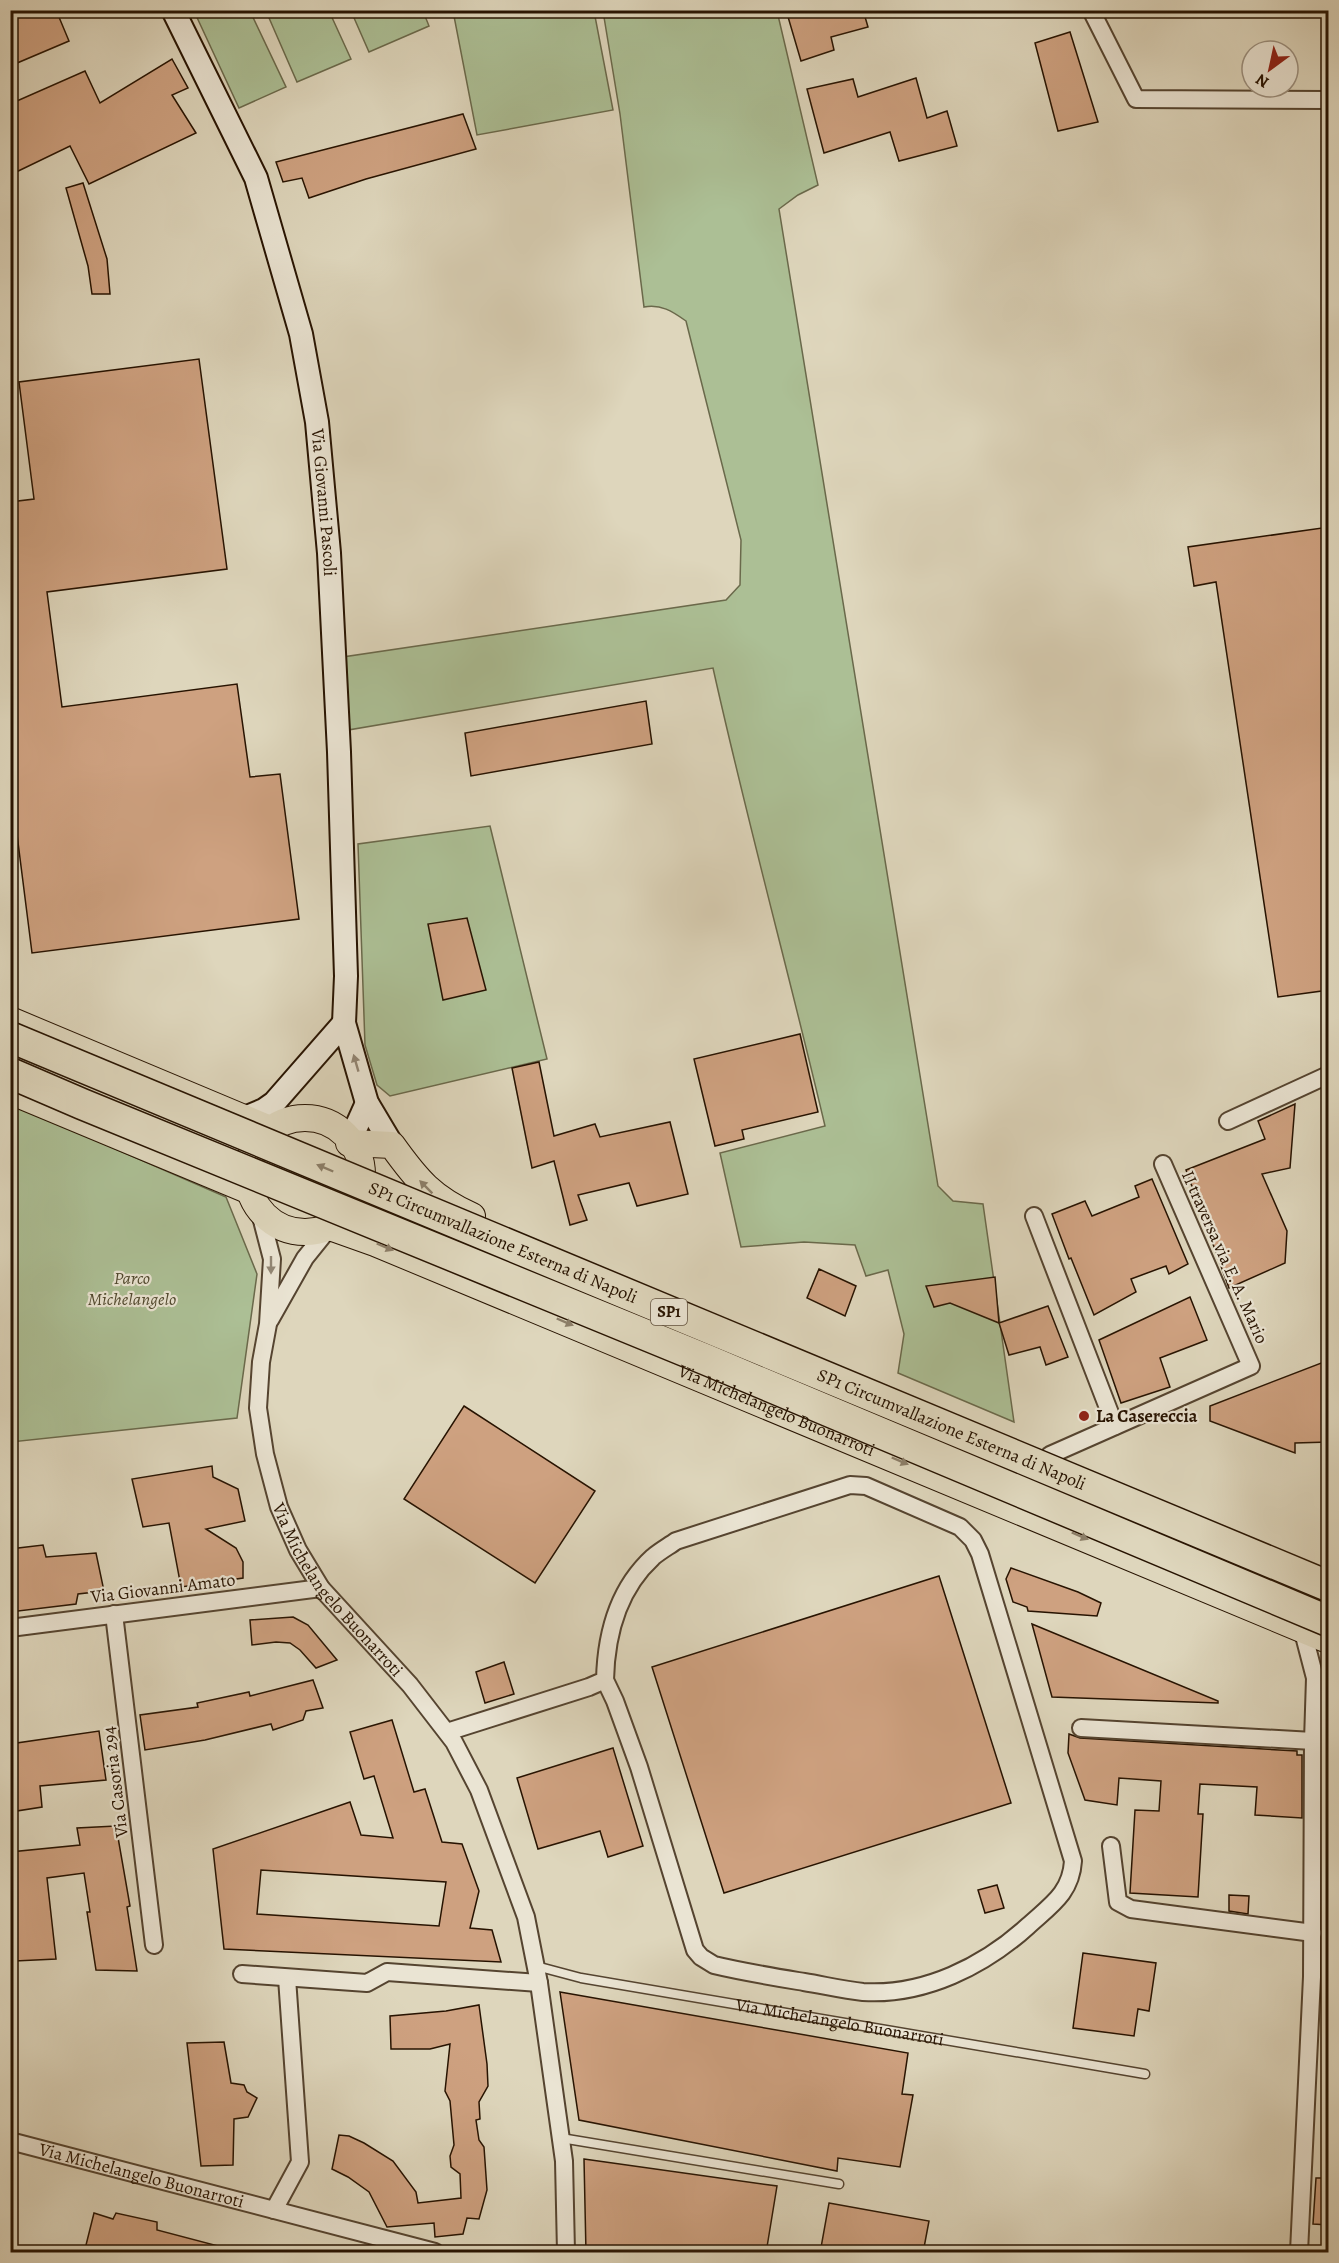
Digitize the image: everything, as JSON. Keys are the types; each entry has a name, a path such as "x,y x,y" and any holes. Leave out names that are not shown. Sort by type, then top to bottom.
{"highway":[{"name":"SP1 Circumvallazione Esterna di Napoli","path":"10,1037 1329,1586"},
{"name":"SP1 Circumvallazione Esterna di Napoli","path":"10,1073 707,1360 1315,1625"}],"main road":[{"path":"10,1020 245,1118 275,1126"},
{"path":"10,1092 254,1200 273,1222 291,1230 311,1232 330,1227 346,1215 357,1199 362,1179 361,1160 341,1130 327,1122 311,1118 295,1118 275,1126 256,1145 249,1160 248,1175 254,1200"},
{"path":"349,1143 392,1145 428,1190 448,1206 636,1286 846,1370 1329,1571"},
{"name":"Via Michelangelo Buonarroti","path":"330,1227 1315,1625 1329,1640"}],"street":[{"name":"Via Giovanni Pascoli","path":"173,10 256,178 302,334 317,422 329,553 338,729 346,976 344,1023 367,1103 392,1145"},
{"path":"1091,10 1136,99 1329,100"},
{"path":"245,1118 264,1110 292,1084 344,1023"},
{"path":"1228,1121 1329,1075"},
{"path":"275,1126 292,1084"},
{"path":"349,1143 367,1103"},
{"name":"II traversa via E. A. Mario","path":"1115,1426 1251,1366 1163,1164"},
{"name":"Via Michelangelo Buonarroti","path":"254,1200 272,1259 268,1324 261,1362 258,1408 265,1454 279,1507 298,1550 321,1588 410,1685 447,1732 483,1801 526,1917 538,1975 564,2162 566,2253"},
{"path":"1034,1216 1115,1426 1050,1455"},
{"name":"Via Michelangelo Buonarroti","path":"268,1324 305,1258 330,1227"},
{"path":"850,1485 866,1486 960,1527 973,1540 980,1554 1070,1850 1073,1861 1072,1877 1059,1897 1005,1947 956,1974 915,1987 896,1991 863,1992 714,1965 700,1957 695,1950 639,1767 615,1701 604,1680 606,1649 618,1608 634,1580 653,1557 676,1541 705,1530 850,1485"},
{"name":"Via Giovanni Amato","path":"10,1628 321,1588"},
{"name":"Via Casoria 294","path":"114,1614 154,1945"},
{"path":"1299,2253 1313,1933 1313,1741 1322,1673 1315,1625"},
{"path":"447,1732 589,1687 604,1680"},
{"path":"1081,1728 1313,1741"},
{"path":"1111,1846 1118,1902 1131,1909 1313,1933"},
{"name":"Via Michelangelo Buonarroti","path":"242,1974 367,1983 387,1972 538,1975"},
{"path":"274,2210 300,2162 287,1977"},
{"name":"Via Michelangelo Buonarroti","path":"10,2141 435,2253"}],"lane":[{"name":"Via Michelangelo Buonarroti","path":"538,1975 581,1978 1145,2074"},
{"path":"561,2138 839,2184"}],"green space":[{"path":"194,11 250,11 286,87 239,108"},
{"path":"266,11 329,11 351,59 297,82"},
{"path":"351,11 423,11 429,26 369,52"},
{"path":"453,11 594,11 613,110 477,135"},
{"path":"603,11 777,11 818,185 798,195 779,209 938,1186 953,1201 983,1204 1014,1422 898,1373 904,1334 888,1270 866,1276 855,1245 804,1242 741,1247 720,1153 825,1126 713,668 348,730 343,657 726,600 740,585 741,540 686,321 666,309 644,307 620,114"},
{"path":"490,826 547,1059 390,1096 377,1085 365,1045 358,844"},
{"name":"Parco Michelangelo","path":"10,1103 226,1197 257,1274 237,1418 11,1442"}],"building":[{"path":"10,10 56,10 69,41 10,66"},
{"path":"786,10 863,10 868,27 831,37 834,50 801,61"},
{"path":"1070,32 1098,122 1058,131 1035,43"},
{"path":"172,59 188,88 172,95 196,133 89,184 70,146 10,175 10,104 85,71 100,103"},
{"path":"916,78 927,118 947,111 957,146 899,161 890,132 824,153 807,89 853,79 858,97"},
{"path":"463,114 476,149 366,179 309,198 302,178 283,182 276,162"},
{"path":"83,183 107,259 110,294 92,294 88,266 66,188"},
{"path":"199,359 227,569 47,592 62,707 237,684 250,777 280,774 299,919 32,953 13,803 10,803 10,502 34,499 19,382"},
{"path":"1329,527 1329,990 1278,997 1216,582 1194,586 1188,547"},
{"path":"646,701 652,744 471,776 465,733"},
{"path":"467,918 486,990 443,1000 428,924"},
{"path":"800,1034 818,1112 742,1130 744,1139 715,1146 694,1059"},
{"path":"539,1062 554,1136 595,1124 600,1137 670,1122 688,1194 637,1206 629,1183 578,1195 587,1220 570,1225 554,1161 532,1168 512,1068"},
{"path":"1295,1104 1290,1168 1262,1174 1287,1231 1285,1263 1229,1288 1186,1170 1265,1139 1258,1121"},
{"path":"1152,1179 1188,1264 1169,1274 1166,1266 1131,1279 1136,1292 1094,1315 1052,1214 1085,1201 1092,1216 1139,1197 1135,1186"},
{"path":"819,1269 856,1286 845,1316 807,1298"},
{"path":"995,1277 999,1323 950,1303 934,1307 926,1286"},
{"path":"1190,1297 1207,1340 1160,1358 1170,1387 1121,1403 1099,1340"},
{"path":"1048,1306 1068,1357 1046,1365 1040,1347 1009,1355 999,1323"},
{"path":"1329,1360 1329,1442 1295,1443 1295,1453 1210,1421 1210,1406"},
{"path":"464,1406 595,1491 535,1583 404,1499"},
{"path":"212,1466 213,1477 238,1489 245,1521 206,1529 236,1548 243,1562 243,1578 181,1587 169,1523 143,1527 132,1479"},
{"path":"43,1545 46,1557 96,1553 104,1591 78,1594 76,1604 10,1612 10,1549"},
{"path":"1011,1568 1078,1592 1101,1603 1097,1616 1028,1611 1027,1607 1013,1602 1006,1579"},
{"path":"939,1576 1011,1803 724,1893 652,1667"},
{"path":"293,1617 308,1625 337,1660 316,1668 300,1650 290,1643 252,1645 250,1620"},
{"path":"1032,1624 1218,1701 1218,1703 1052,1697"},
{"path":"504,1662 514,1694 485,1703 476,1672"},
{"path":"313,1680 323,1708 306,1711 303,1720 273,1730 271,1724 205,1740 145,1750 140,1715 198,1707 197,1703 249,1692 250,1696"},
{"path":"392,1720 414,1792 425,1789 442,1842 462,1844 479,1891 470,1928 492,1930 501,1962 224,1949 213,1849 350,1802 361,1835 393,1838 374,1776 364,1779 350,1732","holes":["261,1870 446,1882 439,1926 257,1914"]},
{"path":"99,1731 106,1780 40,1786 42,1807 10,1812 10,1744"},
{"path":"1069,1734 1080,1738 1297,1751 1297,1755 1302,1755 1302,1818 1255,1815 1257,1787 1200,1784 1198,1814 1203,1814 1198,1897 1130,1893 1135,1810 1159,1811 1161,1781 1119,1778 1117,1805 1085,1800 1068,1753"},
{"path":"613,1748 643,1846 608,1857 600,1831 538,1849 517,1778"},
{"path":"1323,1756 1329,1756 1329,1820 1323,1820"},
{"path":"116,1826 130,1906 127,1907 137,1971 96,1970 87,1912 90,1912 84,1873 47,1878 56,1959 15,1961 10,1930 10,1852 80,1845 77,1828"},
{"path":"997,1885 1004,1908 985,1913 978,1890"},
{"path":"1229,1895 1249,1896 1248,1914 1229,1911"},
{"path":"1083,1953 1156,1963 1149,2011 1138,2009 1134,2036 1073,2028"},
{"path":"560,1992 908,2053 902,2094 913,2095 900,2167 838,2158 837,2171 579,2120"},
{"path":"479,2005 488,2086 479,2102 480,2119 476,2120 479,2140 484,2147 487,2190 479,2219 467,2218 463,2234 435,2237 434,2223 387,2227 369,2192 332,2169 339,2135 349,2136 364,2143 393,2161 416,2192 418,2203 461,2198 460,2174 451,2167 450,2156 454,2145 450,2101 445,2091 450,2044 430,2049 391,2049 390,2016 446,2011"},
{"path":"224,2042 231,2083 244,2085 247,2092 257,2098 248,2117 234,2119 233,2165 201,2166 187,2043"},
{"path":"584,2159 777,2186 766,2253 586,2253"},
{"path":"1316,2178 1329,2178 1329,2225 1313,2224"},
{"path":"829,2203 929,2221 923,2253 820,2253"},
{"path":"94,2213 113,2219 116,2213 157,2222 157,2230 222,2247 222,2253 95,2253 85,2249"}],"place":[{"name":"La Casereccia","path":"1084,1416"}]}
